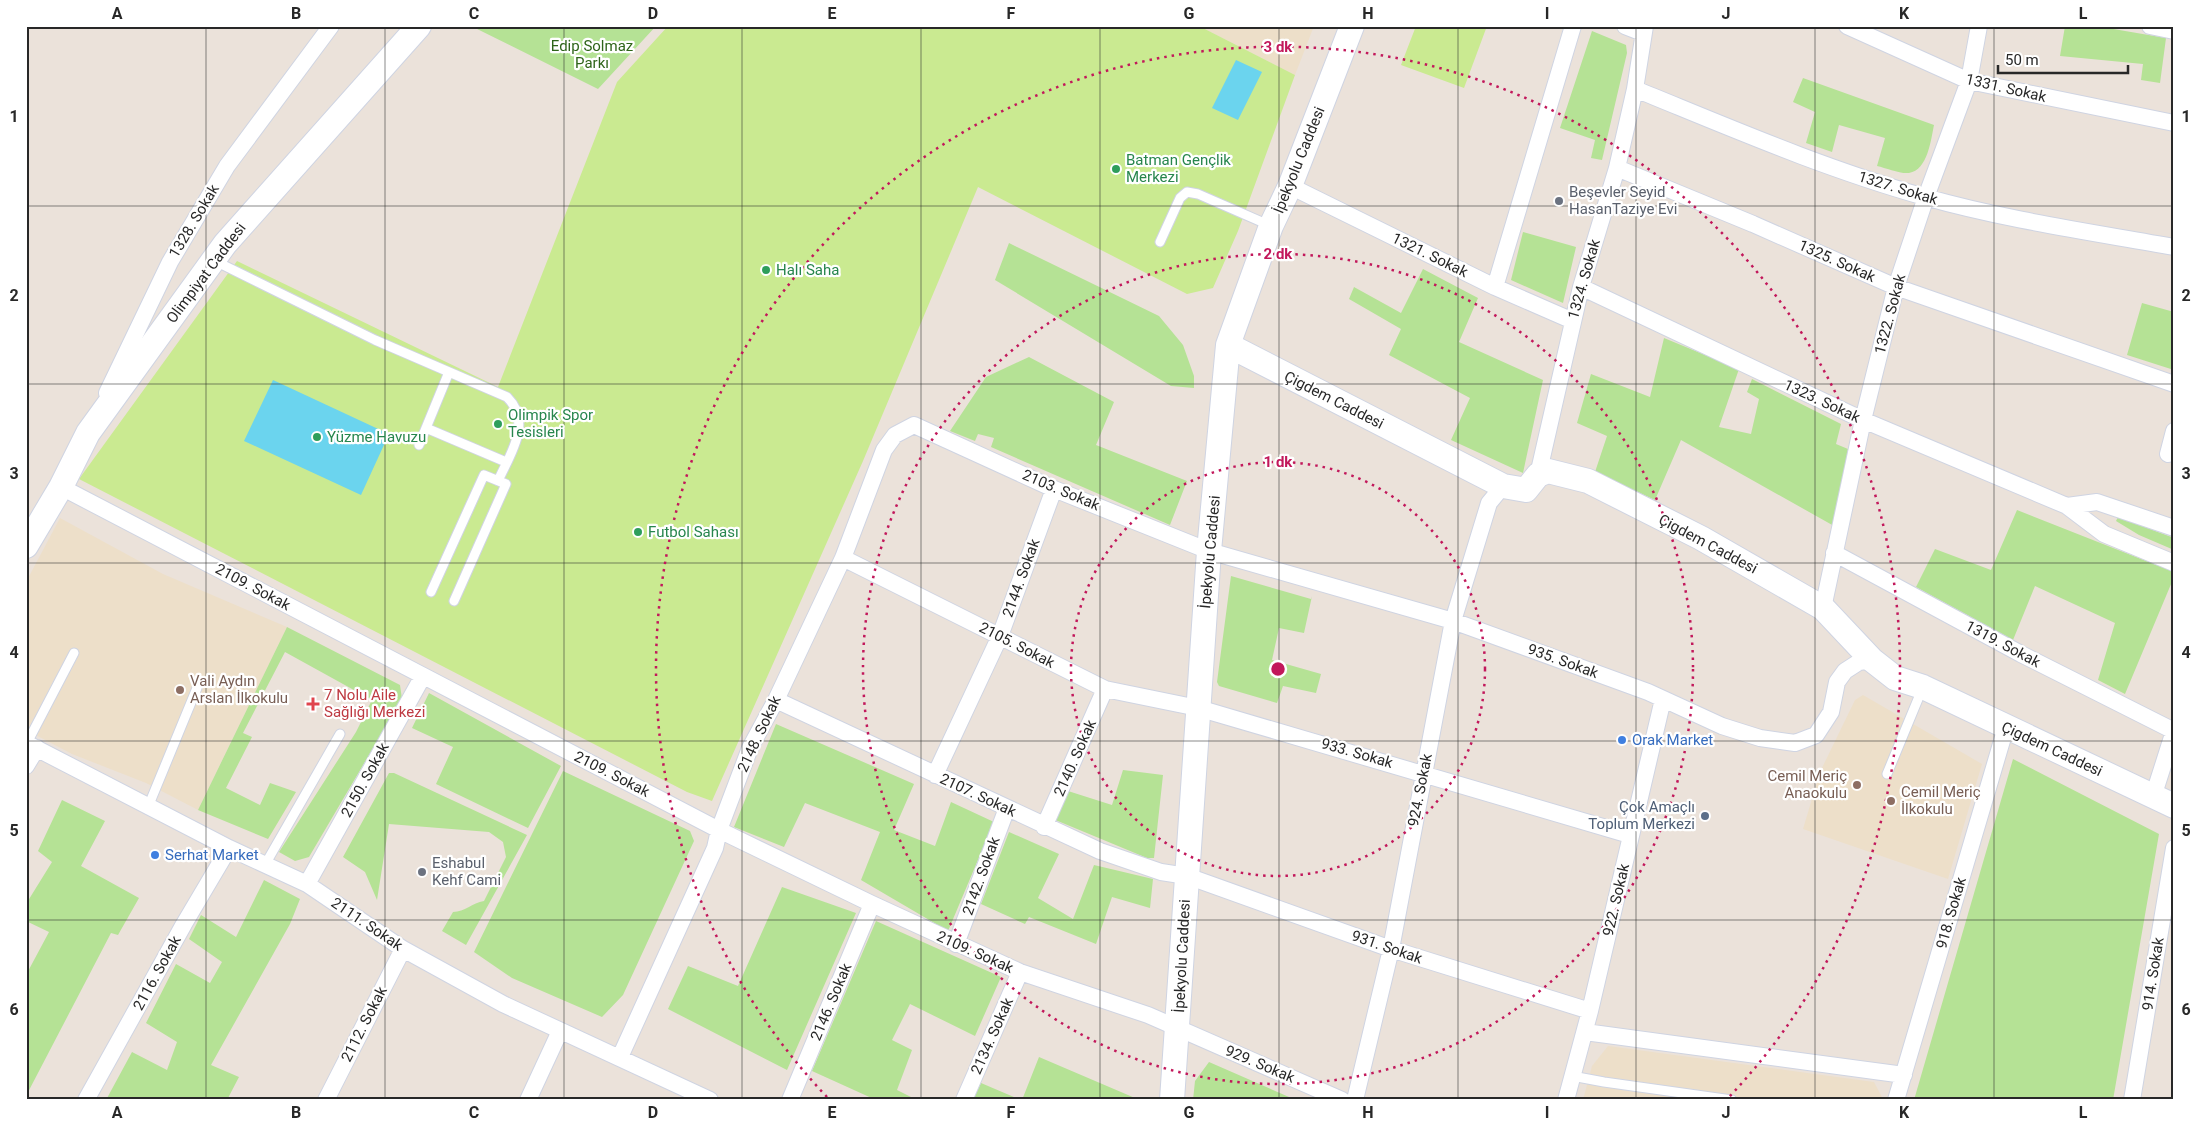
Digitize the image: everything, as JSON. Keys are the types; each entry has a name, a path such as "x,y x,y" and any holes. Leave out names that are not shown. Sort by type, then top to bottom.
{"street":[{"name":"1328. Sokak","path":"88,433 170,262 227,166 331,26"},
{"name":"Olimpiyat Caddesi","path":"26,546 61,487 88,433 225,244 419,26"},
{"name":"İpekyolu Caddesi","path":"1172,1100 1209,551 1228,345 1271,226 1290,186 1352,26"},
{"path":"1494,287 1573,26"},
{"path":"1625,26 1644,30"},
{"name":"1331. Sokak","path":"1847,26 1969,81 2174,123"},
{"name":"1322. Sokak","path":"1823,608 1864,420 1896,287 1926,197 1969,81 1979,26"},
{"path":"2150,26 2174,31"},
{"name":"1324. Sokak","path":"1538,475 1572,321 1617,168 1635,88 1644,30"},
{"name":"1327. Sokak","path":"1635,88 1809,160 1926,197 2014,218 2174,247"},
{"name":"1325. Sokak","path":"1617,168 1754,224 1896,287 2174,384"},
{"name":"1321. Sokak","path":"1290,186 1494,287 1572,321"},
{"name":"1323. Sokak","path":"1581,287 1864,420 2067,506 2104,534 2174,563"},
{"name":"Çigdem Caddesi","path":"1228,345 1503,486 1526,490 1538,475 1548,471 1588,482 1701,538 1823,608 1872,660 1895,678 1923,687 2163,801"},
{"name":"2103. Sokak","path":"914,426 1054,489 1209,551"},
{"name":"2148. Sokak","path":"620,1057 715,848 719,830 750,748 776,700 844,558 884,450 895,435 914,426"},
{"path":"2168,454 2174,431"},
{"name":"924. Sokak","path":"1355,1100 1391,949 1453,621 1490,503 1503,486"},
{"name":"2109. Sokak","path":"61,487 719,830 956,944 1020,972 1148,1015 1177,1029"},
{"name":"2144. Sokak","path":"935,775 1000,636 1054,489"},
{"path":"2067,506 2097,502 2174,528"},
{"name":"935. Sokak","path":"1209,551 1453,621 1663,699 1722,726 1760,738 1795,743 1816,735 1831,712 1837,682 1845,671 1859,662 1872,660"},
{"name":"1319. Sokak","path":"1834,553 2021,654 2174,731"},
{"name":"2105. Sokak","path":"844,558 1105,689 1198,708"},
{"name":"2150. Sokak","path":"307,884 423,676"},
{"name":"2140. Sokak","path":"1044,827 1105,689"},
{"name":"922. Sokak","path":"1566,1100 1585,1032 1663,699"},
{"name":"2107. Sokak","path":"776,700 1044,827 1100,851 1161,872 1186,876"},
{"name":"933. Sokak","path":"1198,708 1630,835"},
{"name":"918. Sokak","path":"1896,1100 2006,727"},
{"path":"2163,801 2174,731"},
{"path":"26,766 30,745"},
{"name":"2111. Sokak","path":"30,745 229,848 307,884 403,949 503,1004 620,1057 704,1099"},
{"name":"2142. Sokak","path":"956,944 1006,808"},
{"name":"2116. Sokak","path":"86,1100 184,924 229,848"},
{"name":"914. Sokak","path":"2132,1100 2174,848"},
{"name":"931. Sokak","path":"1186,876 1391,949 1590,1011"},
{"name":"2146. Sokak","path":"790,1100 872,904"},
{"name":"2112. Sokak","path":"326,1100 403,949"},
{"name":"2134. Sokak","path":"964,1100 1020,972"},
{"name":"929. Sokak","path":"1177,1029 1342,1100"},
{"path":"528,1100 560,1031"},
{"path":"1585,1032 1904,1075"}],"lane":[{"path":"1160,242 1180,198 1187,192 1198,194 1271,226"},
{"path":"213,260 375,340 507,397 518,414 520,432 498,481"},
{"path":"419,444 449,372"},
{"path":"426,428 506,462"},
{"path":"431,592 484,474 506,484 454,601"},
{"path":"30,745 74,653"},
{"path":"1887,774 1923,687"},
{"path":"148,807 197,688"},
{"path":"266,864 340,734"},
{"path":"1572,1076 1732,1100"}],"shaded area":[{"path":"1199,26 1314,26 1295,75"},
{"path":"60,518 163,574 287,627 198,810 146,783 72,754 26,730 26,582"},
{"name":"Cemil Meriç İlkokulu","path":"1863,695 1982,764 1948,879 1803,829 1820,772 1855,700"},
{"path":"1608,1046 1874,1082 1883,1099 1583,1100 1592,1066"}],"green space":[{"name":"Edip Solmaz Parkı","path":"471,26 656,26 598,89"},
{"name":"Olimpik Spor Tesisleri","path":"668,26 1199,26 1295,75 1238,231 1213,288 1187,294 978,187 863,461 712,801 687,792 79,479 237,261 498,387 617,82"},
{"path":"1416,26 1487,26 1464,88 1401,65"},
{"path":"2065,26 2096,26 2166,38 2160,83 2141,80 2143,64 2060,56"},
{"path":"1592,31 1626,45 1627,53 1602,160 1591,158 1595,140 1560,128"},
{"path":"1803,78 1934,125 1928,153 1920,166 1915,171 1905,173 1877,166 1885,138 1839,125 1832,152 1806,143 1815,112 1793,102"},
{"path":"1523,232 1576,247 1563,303 1511,280"},
{"path":"1009,243 1159,316 1183,345 1194,376 1194,388 1171,386 995,280"},
{"path":"1423,269 1478,298 1459,342 1543,380 1523,473 1451,440 1470,398 1389,355 1401,329 1349,299 1354,287 1401,313"},
{"path":"2142,303 2174,312 2174,370 2127,355"},
{"path":"1664,338 1739,369 1719,427 1751,434 1759,399 1747,392 1752,379 1841,424 1836,444 1848,449 1834,526 1681,440 1655,500 1595,472 1607,436 1577,423 1591,374 1650,397"},
{"path":"1029,357 1114,402 1096,445 1187,481 1170,525 991,447 994,438 978,434 975,441 950,431 986,377"},
{"path":"2017,510 2174,572 2174,577 2125,694 2098,680 2115,623 2035,586 2013,640 1916,587 1935,549 1991,570"},
{"path":"2118,517 2174,538 2174,550 2139,535 2116,521"},
{"path":"1231,576 1311,599 1312,596 1304,633 1279,628 1272,660 1321,674 1316,693 1283,686 1277,703 1219,686 1217,682"},
{"path":"287,627 400,685 402,699 309,857 295,861 279,852 356,732 372,700 285,652 243,733 252,737 226,788 260,805 270,783 296,792 268,839 198,810"},
{"path":"429,693 561,766 528,828 436,784 453,747 412,728"},
{"path":"776,724 914,784 894,830 935,846 951,802 994,822 948,931 861,880 880,832 805,803 784,847 734,827"},
{"path":"2013,759 2159,834 2113,1100 1914,1100"},
{"path":"1123,770 1163,775 1154,858 1147,858 1053,819 1068,791 1112,805"},
{"path":"563,771 690,831 694,841 623,995 602,1017 512,978 474,952"},
{"path":"389,773 394,773 527,835 466,945 442,931 453,912 461,911 484,901 506,857 503,842 489,832 389,824 377,900 365,872 343,857"},
{"path":"62,800 105,821 81,866 139,898 118,935 111,933 26,1096 26,975 49,932 26,921 26,904 52,862 38,851"},
{"path":"1009,832 1059,854 1038,898 1073,919 1094,865 1153,879 1150,908 1112,897 1096,944 1029,917 1025,924 981,904"},
{"path":"264,880 300,899 290,924 211,1065 239,1077 227,1100 106,1100 132,1052 167,1070 177,1042 146,1023 176,964 210,983 222,962 189,939 201,915 236,937"},
{"path":"782,887 856,913 787,1070 668,1009 688,966 738,986"},
{"path":"876,921 1001,977 975,1036 910,1004 892,1040 912,1050 897,1090 917,1100 876,1100 812,1071"},
{"path":"1039,1057 1135,1098 1135,1100 1022,1100"},
{"path":"1209,1062 1296,1100 1193,1100 1195,1081"},
{"path":"981,1083 1021,1100 973,1100"}],"water":[{"path":"1236,60 1262,72 1238,120 1212,108"},
{"name":"Yüzme Havuzu","path":"273,380 389,434 361,495 244,441"}],"place":[{"name":"Batman Gençlik Merkezi","path":"1116,169"},
{"name":"Beşevler Seyid HasanTaziye Evi","path":"1559,201"},
{"name":"Halı Saha","path":"766,270"},
{"name":"Olimpik Spor Tesisleri","path":"498,424"},
{"name":"Yüzme Havuzu","path":"317,437"},
{"name":"Futbol Sahası","path":"638,532"},
{"name":"Vali Aydın Arslan İlkokulu","path":"180,690"},
{"name":"7 Nolu Aile Sağlığı Merkezi","path":"313,704"},
{"name":"Orak Market","path":"1622,740"},
{"name":"Cemil Meriç Anaokulu","path":"1857,785"},
{"name":"Cemil Meriç İlkokulu","path":"1891,801"},
{"name":"Çok Amaçlı Toplum Merkezi","path":"1705,816"},
{"name":"Serhat Market","path":"155,855"},
{"name":"Eshabul Kehf Cami","path":"422,872"}]}
